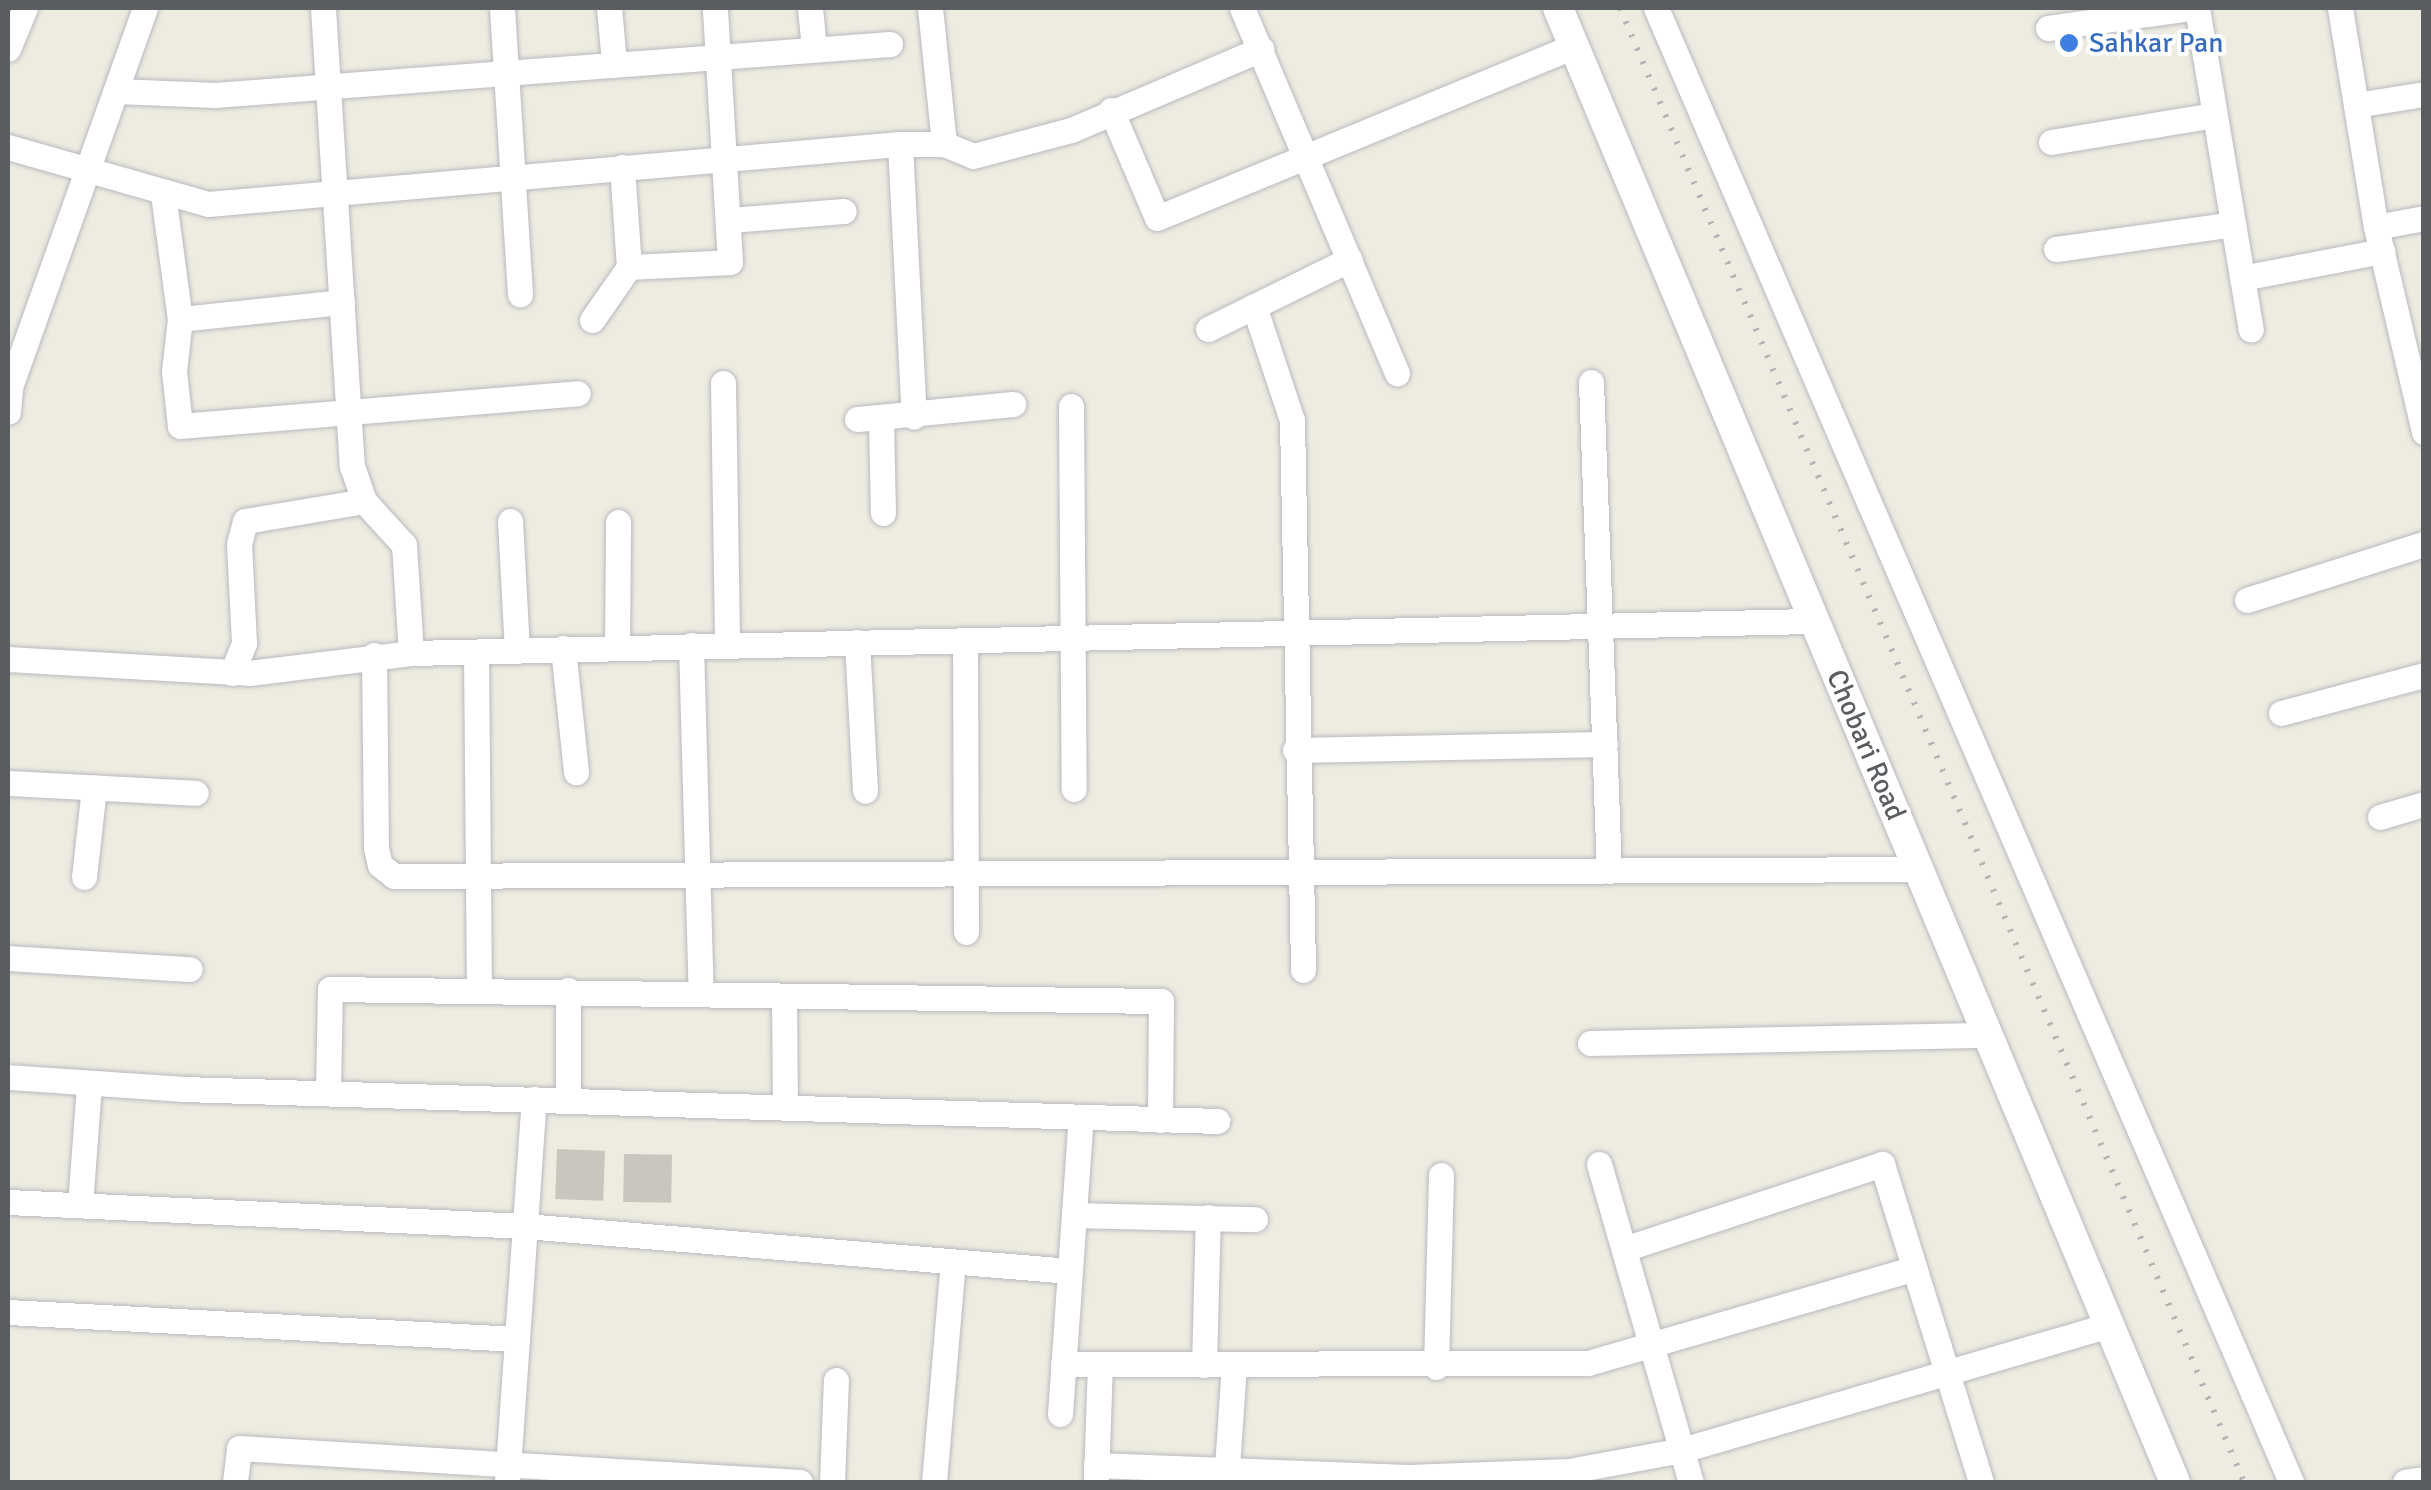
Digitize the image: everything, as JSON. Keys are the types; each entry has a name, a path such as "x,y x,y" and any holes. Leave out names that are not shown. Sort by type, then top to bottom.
{"street":[{"path":"8,49 25,8"},
{"path":"8,412 10,387 145,8"},
{"path":"324,8 352,466 367,505 401,538 411,652"},
{"path":"502,8 516,175 520,294"},
{"path":"608,8 614,62"},
{"path":"630,267 730,262 715,8"},
{"path":"810,8 814,48"},
{"path":"930,8 944,144"},
{"name":"Chobari Road","path":"1558,8 2175,1482"},
{"path":"1656,8 2292,1482"},
{"path":"2048,28 2193,8 2251,328"},
{"path":"2340,8 2379,239 2422,422"},
{"path":"1248,11 1397,374"},
{"path":"116,91 216,95 507,69 890,44"},
{"path":"1111,110 1157,218 1574,46"},
{"path":"8,147 163,194 221,204 334,190 900,144 944,144 973,156 1071,130 1261,49"},
{"path":"2356,105 2424,94"},
{"path":"2051,142 2214,115"},
{"path":"900,144 914,418"},
{"path":"592,320 630,267 622,167"},
{"path":"163,194 180,319 174,372 180,426 578,392"},
{"path":"730,220 844,211"},
{"path":"2242,278 2379,239 2424,218"},
{"path":"2056,249 2233,224"},
{"path":"1208,328 1350,259"},
{"path":"180,319 342,302"},
{"path":"1254,306 1292,420 1296,873 1303,970"},
{"path":"1592,382 1609,871"},
{"path":"723,383 726,644"},
{"path":"883,512 869,420 1014,404"},
{"path":"1071,406 1074,789"},
{"path":"240,673 244,643 239,544 246,521 258,514 367,505"},
{"path":"510,521 517,651"},
{"path":"617,646 618,522"},
{"path":"2247,600 2424,544"},
{"path":"8,659 240,673 411,652 1814,621"},
{"path":"965,640 966,932"},
{"path":"858,642 865,791"},
{"path":"692,644 701,994"},
{"path":"563,648 576,772"},
{"path":"476,652 483,878 478,991"},
{"path":"374,655 380,865 402,877 701,879 1918,869"},
{"path":"2281,714 2424,674"},
{"path":"1295,750 1606,744"},
{"path":"8,783 196,792"},
{"path":"84,877 94,788"},
{"path":"2380,817 2424,804"},
{"path":"8,958 190,969"},
{"path":"328,1091 330,989 1161,1001 1160,1120"},
{"path":"568,990 568,1100"},
{"path":"784,996 784,1108"},
{"path":"1590,1043 1988,1035"},
{"path":"8,1077 182,1089 1218,1122"},
{"path":"80,1205 90,1084"},
{"path":"508,1472 534,1099"},
{"path":"1060,1414 1081,1117"},
{"path":"1599,1164 1691,1482"},
{"path":"1624,1249 1882,1164 1981,1482"},
{"path":"1436,1367 1441,1176"},
{"path":"8,1202 525,1226 1070,1271"},
{"path":"1074,1215 1255,1219"},
{"path":"1204,1365 1208,1217"},
{"path":"934,1482 953,1262"},
{"path":"1063,1364 1436,1367 1588,1363 1914,1268"},
{"path":"8,1312 517,1339"},
{"path":"1100,1364 1096,1474 1497,1474 1569,1471 1682,1450 1948,1376 2110,1325"},
{"path":"1226,1475 1234,1365"},
{"path":"832,1482 836,1380"},
{"path":"235,1482 239,1448 508,1472 800,1482"},
{"path":"2405,1482 2424,1478"}],"building":[{"path":"557,1149 605,1151 603,1201 555,1199"},
{"path":"624,1154 672,1155 671,1203 623,1202"}],"railway":[{"path":"1620,8 2244,1482"}],"place":[{"name":"Sahkar Pan","path":"2069,43"}]}
